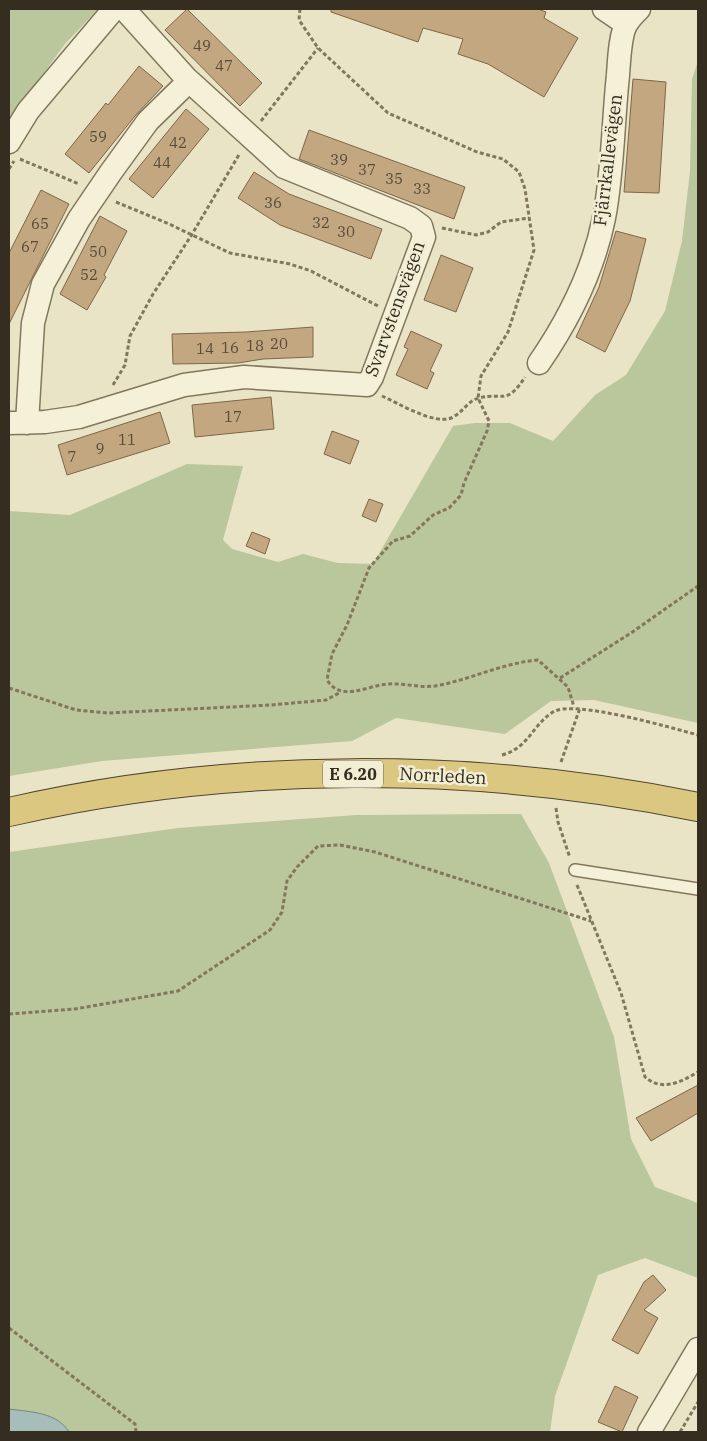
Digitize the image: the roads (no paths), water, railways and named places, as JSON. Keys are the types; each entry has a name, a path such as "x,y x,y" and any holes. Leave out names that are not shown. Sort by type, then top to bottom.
{"highway":[{"name":"Norrleden","path":"9,812 156,786 263,777 385,773 479,777 543,783 698,807"}],"street":[{"path":"13,150 28,111 114,9"},
{"name":"Svarvstensvägen","path":"124,9 190,81 284,167 410,218 422,229 424,237 396,316 372,377 367,385 244,377 184,386 79,417 18,422 33,323 43,284 96,193 148,121 190,81"},
{"path":"604,9 633,16"},
{"name":"Fjärrkallevägen","path":"539,362 564,327 581,292 604,219 620,56 633,16"},
{"path":"650,1432 698,1349"}],"lane":[{"path":"575,870 698,889"}],"water":[{"path":"9,1409 34,1412 58,1420 69,1432 9,1432"}]}
